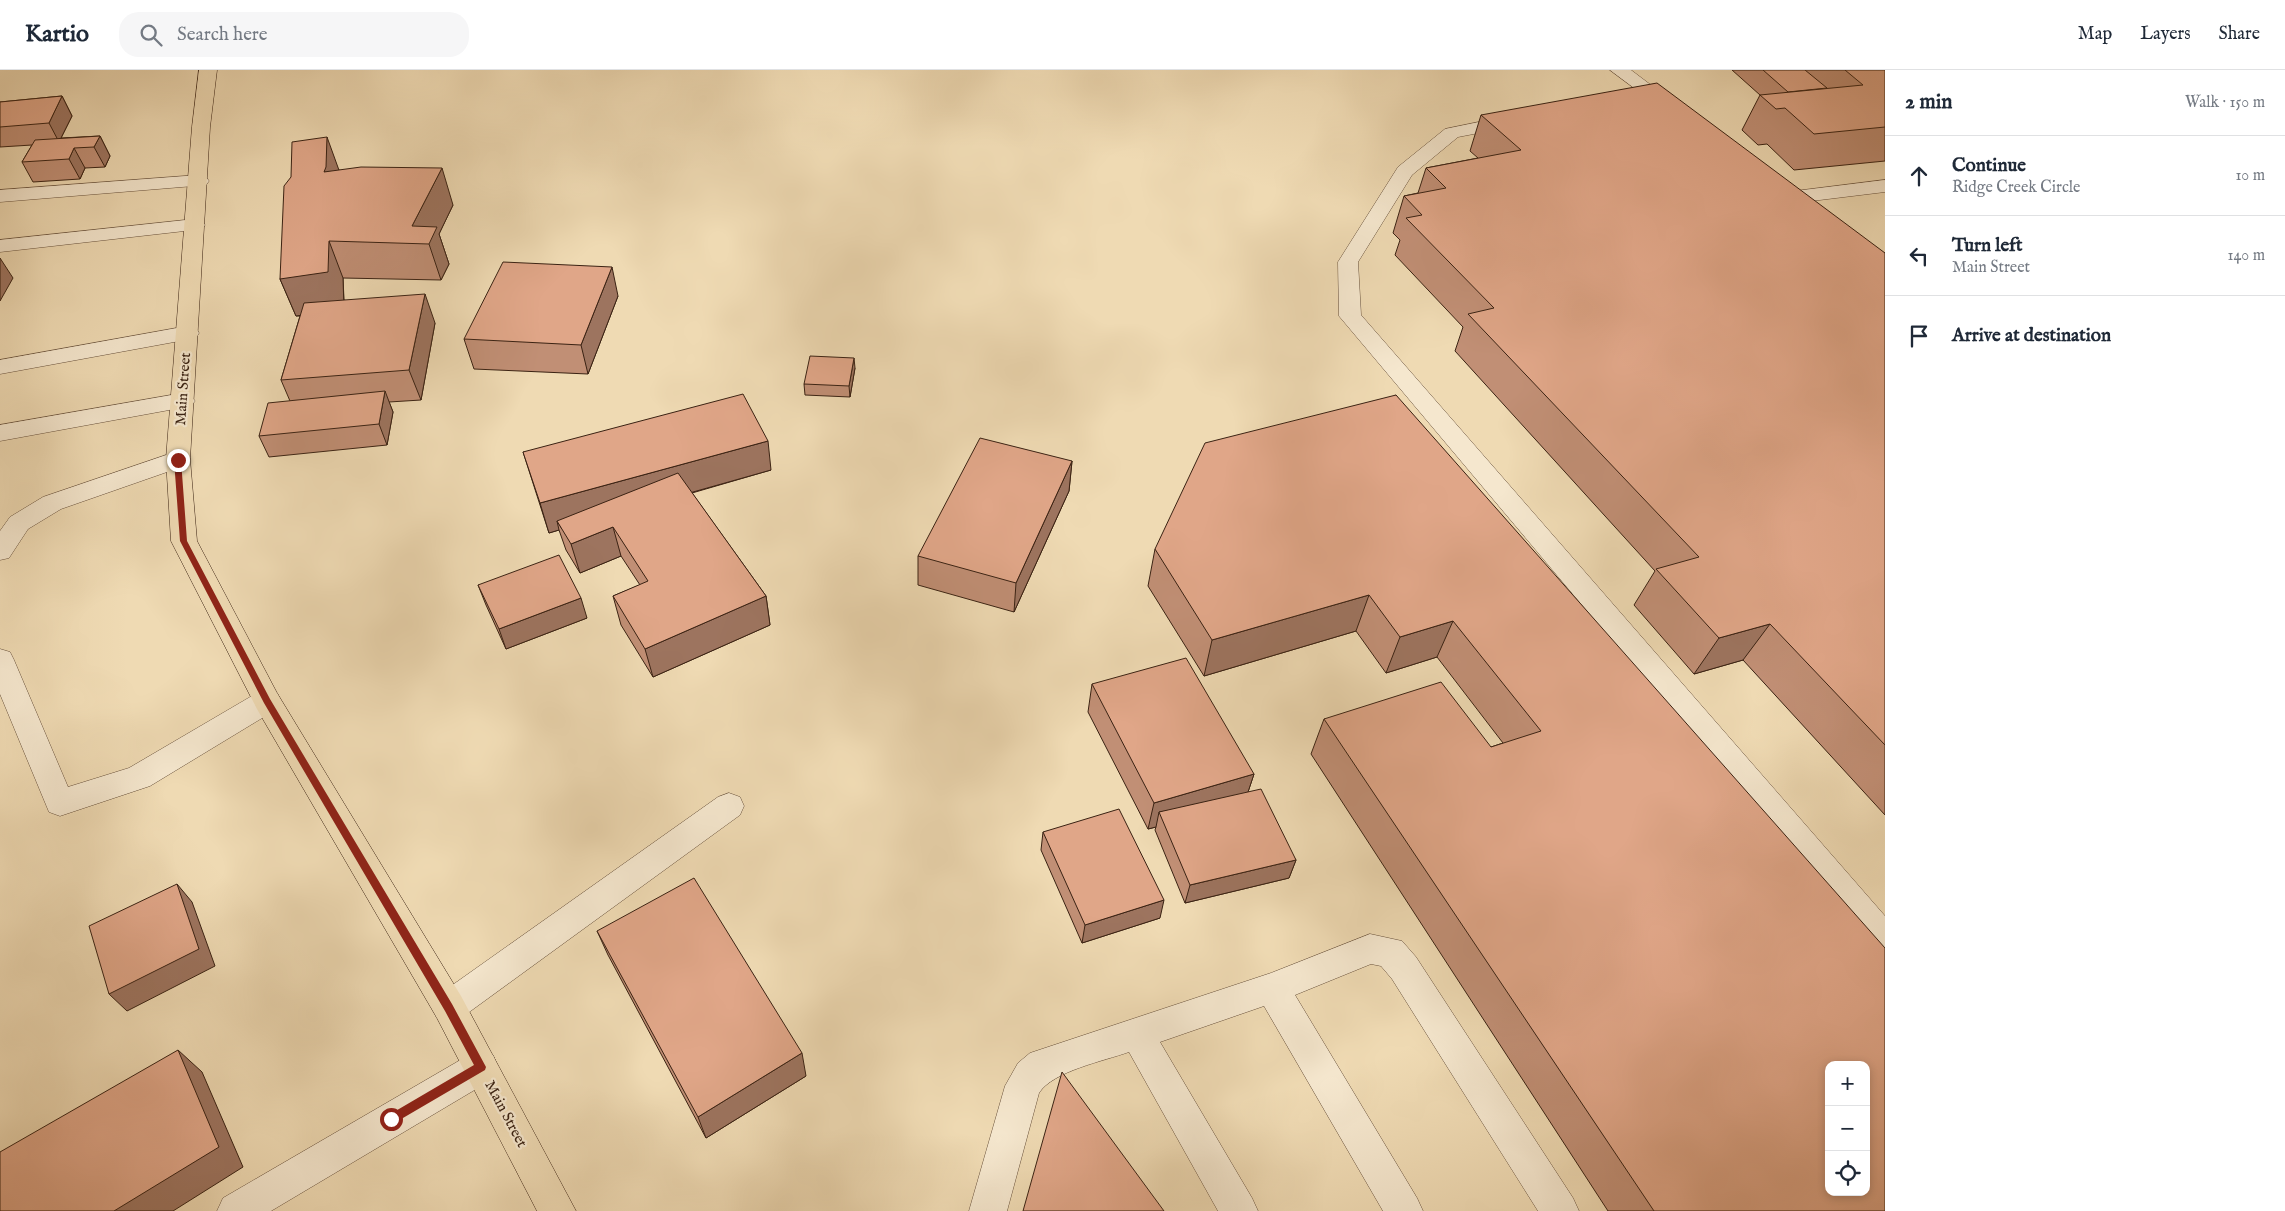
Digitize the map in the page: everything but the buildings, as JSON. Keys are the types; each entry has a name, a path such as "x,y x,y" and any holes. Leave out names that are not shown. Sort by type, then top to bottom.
{"main road":[{"name":"Main Street","path":"208,70 201,127 199,182 178,460 184,541 267,701 448,1007 557,1211"}],"street":[{"path":"1619,70 1686,118"},
{"path":"1619,100 1652,93"},
{"path":"1536,116 1452,133 1406,171 1348,262 1350,316 1885,940"},
{"path":"0,196 199,182"},
{"path":"1818,213 1787,191 1885,186"},
{"path":"0,246 195,225"},
{"path":"0,367 188,333"},
{"path":"0,433 183,401"},
{"path":"0,551 19,523 52,503 178,460"},
{"path":"0,660 60,803 139,778 267,701"},
{"path":"448,1007 729,806"},
{"path":"988,1211 1022,1086 1030,1075 1042,1065 1272,988 1370,949 1390,952 1404,968 1560,1211"},
{"path":"1272,988 1404,1211"},
{"path":"1137,1034 1239,1211"},
{"path":"255,1206 481,1067"}],"route":[{"path":"178,460 184,541 267,701 448,1007 481,1067 391,1119"}]}
